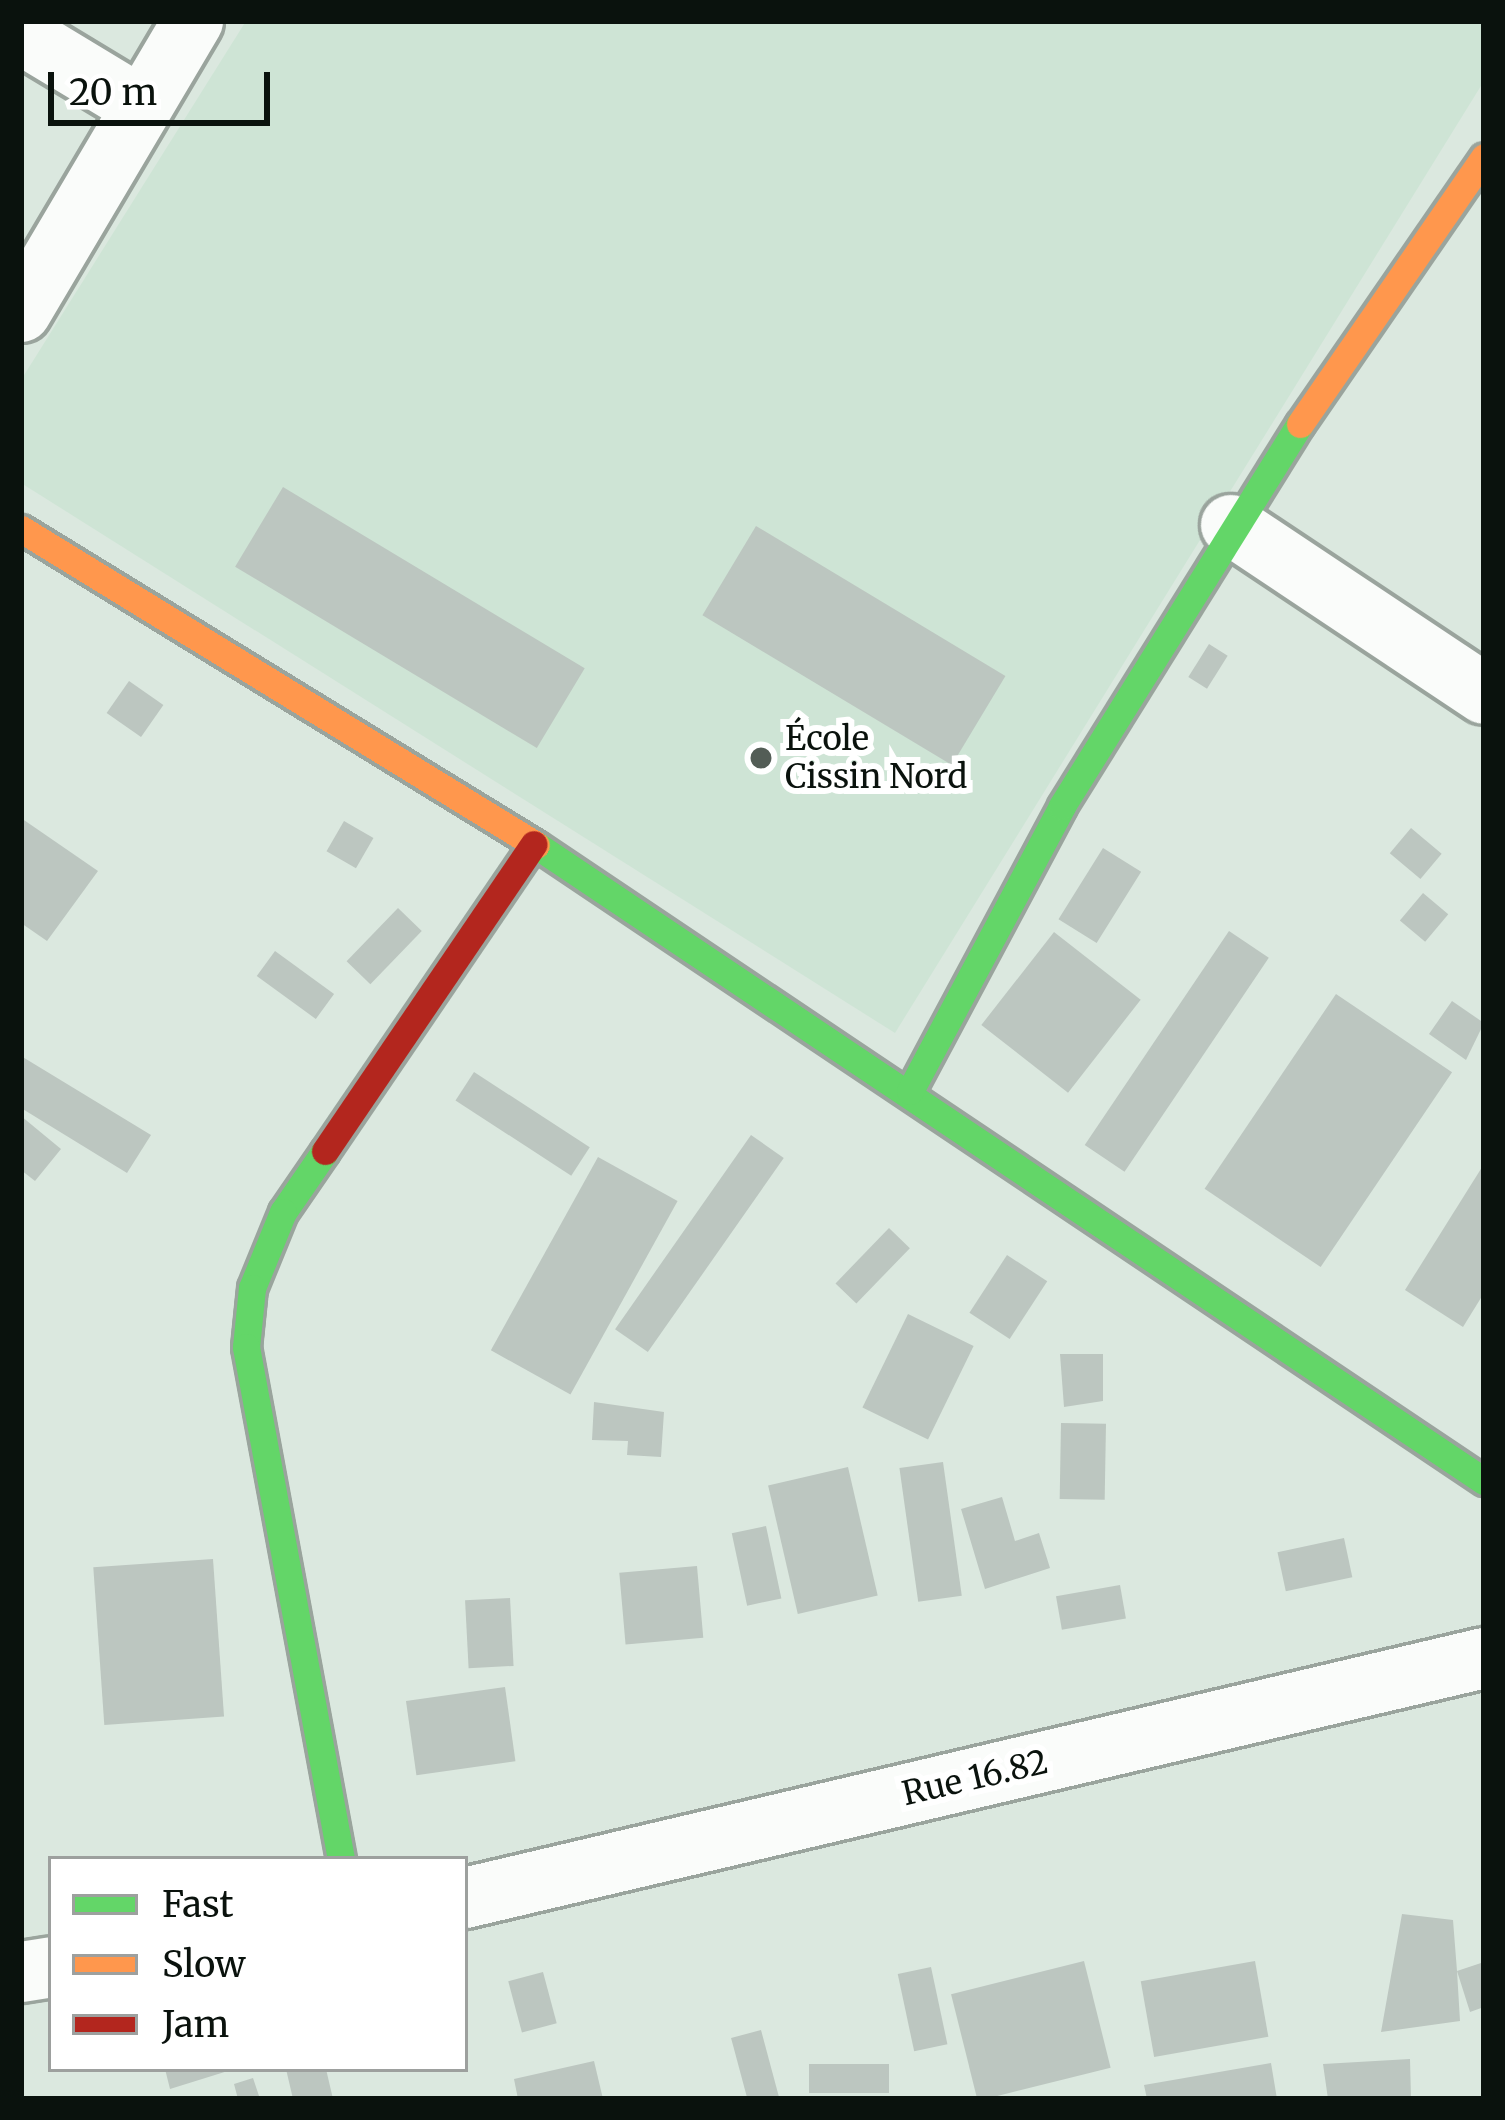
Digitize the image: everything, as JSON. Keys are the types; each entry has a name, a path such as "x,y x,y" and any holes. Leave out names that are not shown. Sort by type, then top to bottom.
{"street":[{"path":"21,311 194,21"},
{"path":"21,34 142,107"},
{"path":"910,1090 1062,806 1231,525 1484,157"},
{"path":"1231,525 1484,694"},
{"path":"21,529 534,844 910,1090 1484,1480"},
{"path":"340,1856 252,1409 252,1288 283,1212 534,844"},
{"name":"Rue 16.82","path":"468,1897 1484,1658"}],"shaded area":[{"name":"École Cissin Nord","path":"246,21 1484,21 1484,81 895,1033 21,483 21,380"}],"building":[{"path":"283,487 585,668 537,748 235,567"},
{"path":"756,526 1005,676 952,765 702,615"},
{"path":"1209,644 1228,656 1207,689 1188,677"},
{"path":"129,681 163,705 141,737 107,713"},
{"path":"21,818 98,871 47,941 21,923"},
{"path":"344,821 373,838 356,868 326,851"},
{"path":"1411,828 1442,854 1420,879 1390,853"},
{"path":"1103,848 1141,872 1097,943 1058,919"},
{"path":"1423,893 1448,914 1425,942 1400,921"},
{"path":"398,908 422,931 370,984 347,961"},
{"path":"1229,931 1269,958 1125,1172 1085,1145"},
{"path":"1054,932 1141,1000 1068,1093 981,1025"},
{"path":"275,951 334,994 316,1019 257,976"},
{"path":"1336,994 1452,1072 1321,1267 1205,1189"},
{"path":"1452,1001 1484,1023 1466,1060 1429,1034"},
{"path":"21,1056 151,1135 127,1173 21,1108"},
{"path":"474,1072 590,1147 571,1176 455,1101"},
{"path":"21,1116 61,1149 35,1181 21,1170"},
{"path":"751,1135 784,1158 648,1352 615,1329"},
{"path":"598,1157 678,1201 570,1394 491,1350"},
{"path":"1484,1164 1484,1293 1463,1327 1405,1290"},
{"path":"889,1228 910,1248 856,1304 836,1283"},
{"path":"1007,1255 1047,1281 1010,1339 969,1313"},
{"path":"908,1314 974,1346 928,1439 862,1407"},
{"path":"1060,1354 1103,1354 1103,1401 1064,1407"},
{"path":"594,1402 664,1412 661,1457 627,1455 628,1441 592,1440"},
{"path":"1061,1423 1106,1424 1105,1500 1060,1499"},
{"path":"943,1462 962,1596 918,1602 899,1468"},
{"path":"848,1467 878,1596 798,1614 768,1485"},
{"path":"1002,1497 1015,1541 1039,1533 1050,1568 985,1589 961,1509"},
{"path":"766,1526 781,1598 747,1606 732,1533"},
{"path":"1344,1538 1352,1577 1286,1591 1277,1552"},
{"path":"213,1559 224,1717 104,1725 93,1567"},
{"path":"697,1566 703,1638 626,1645 619,1573"},
{"path":"1120,1585 1126,1618 1062,1630 1056,1596"},
{"path":"510,1598 514,1666 469,1668 465,1600"},
{"path":"505,1687 515,1761 416,1775 406,1701"},
{"path":"1402,1914 1453,1920 1460,2021 1381,2032"},
{"path":"1084,1961 1111,2068 977,2099 951,1994"},
{"path":"1255,1961 1268,2037 1154,2057 1141,1981"},
{"path":"1484,1962 1484,2007 1470,2012 1457,1971"},
{"path":"931,1967 947,2044 914,2051 898,1974"},
{"path":"543,1972 557,2023 522,2033 508,1981"},
{"path":"761,2030 779,2099 747,2099 731,2038"},
{"path":"1410,2059 1411,2099 1328,2099 1323,2064"},
{"path":"594,2061 603,2099 518,2099 514,2079"},
{"path":"1271,2063 1277,2099 1147,2099 1144,2085"},
{"path":"809,2064 889,2064 889,2093 809,2093"},
{"path":"166,2072 225,2072 170,2089"},
{"path":"287,2072 327,2072 333,2099 293,2099"},
{"path":"253,2078 260,2099 238,2099 234,2084"}],"traffic: fast":[{"path":"910,1091 1062,806 1300,424"},
{"path":"536,845 1484,1481"},
{"path":"325,1151 283,1212 252,1288 246,1347 340,1856"}],"traffic: slow":[{"path":"1300,424 1484,157"},
{"path":"21,529 536,845"}],"traffic: jam":[{"path":"325,1151 534,844"}],"place":[{"name":"École Cissin Nord","path":"761,758"}]}
